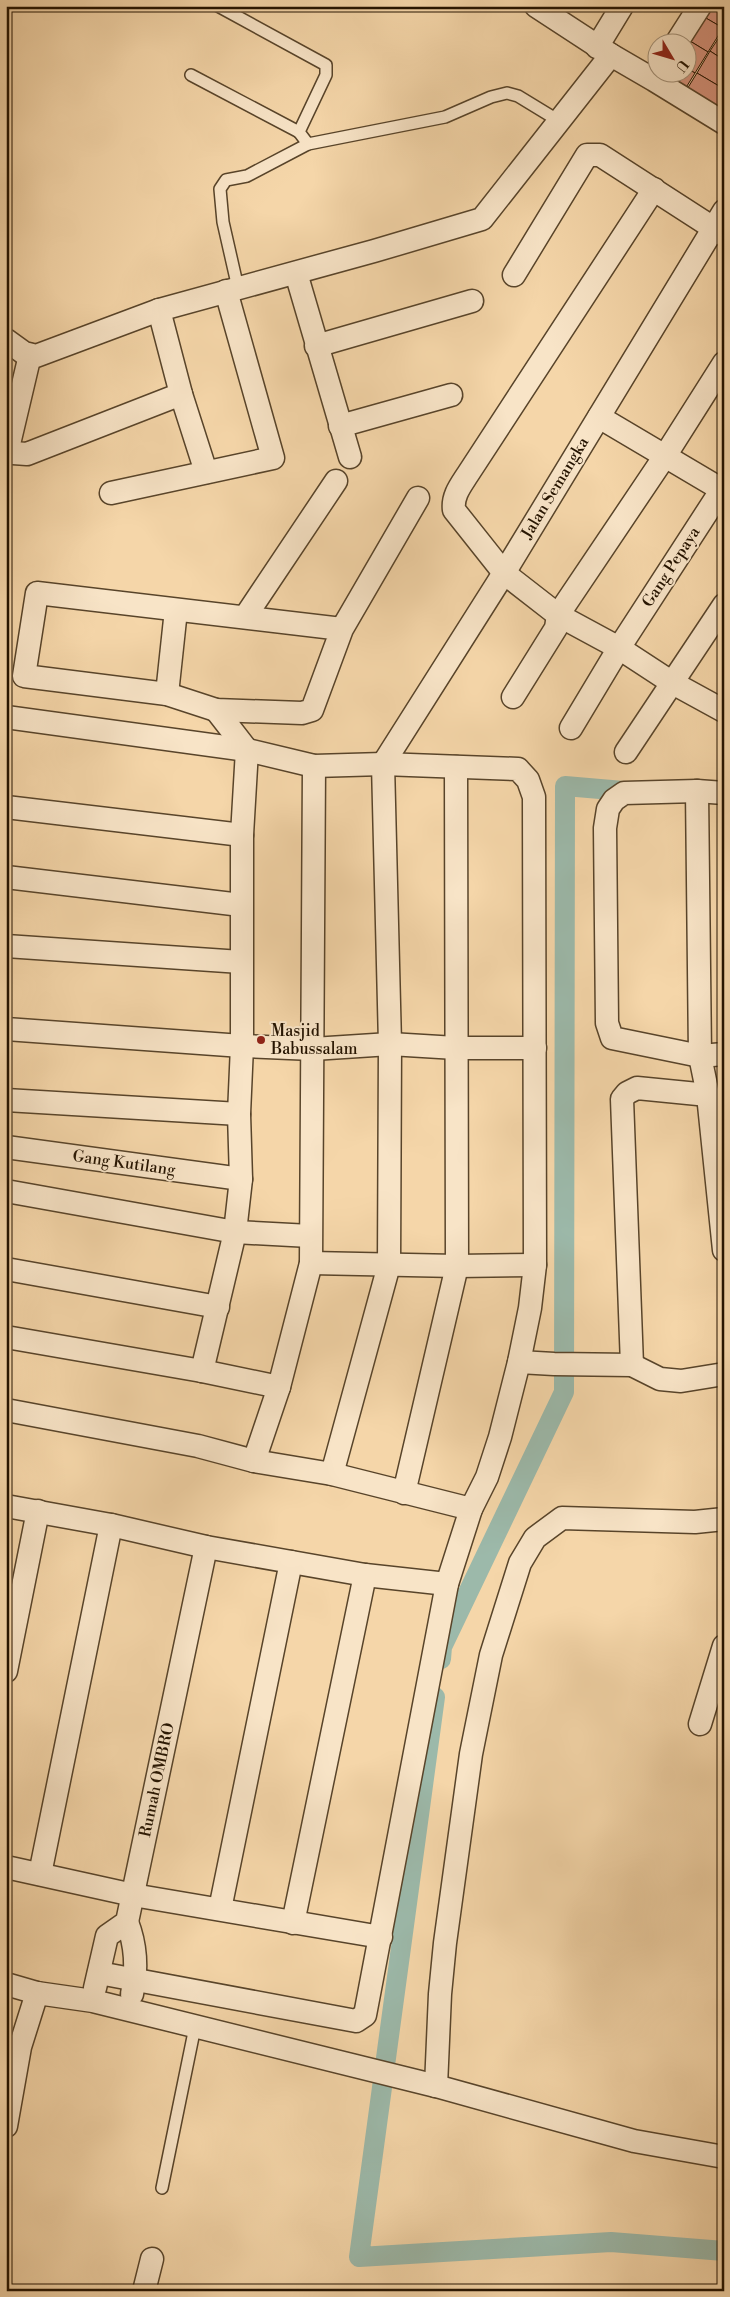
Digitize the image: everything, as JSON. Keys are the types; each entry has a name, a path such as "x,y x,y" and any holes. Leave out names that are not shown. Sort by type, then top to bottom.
{"street":[{"path":"536,6 604,51 648,72"},
{"path":"6,340 30,355 36,356 159,310 296,273 482,219 560,121 604,51 622,6"},
{"path":"683,32 700,6"},
{"path":"665,82 723,122"},
{"path":"514,274 587,155 600,155 654,189 721,224"},
{"path":"654,189 455,496 454,510 504,572 558,615 619,648 671,682 724,711"},
{"name":"Jalan Semangka","path":"383,764 504,572 598,417 721,224"},
{"path":"296,273 350,457"},
{"path":"111,493 273,458 232,290"},
{"path":"316,346 472,301"},
{"path":"159,310 181,394 206,472"},
{"path":"30,355 9,444 13,454 27,454 181,394"},
{"path":"513,697 556,628 558,615 665,456 724,363"},
{"path":"340,426 451,395"},
{"path":"598,417 723,489"},
{"path":"245,617 336,481"},
{"name":"Gang Pepaya","path":"571,728 619,648 723,489"},
{"path":"342,629 37,593 24,676 167,694 216,710 302,714 312,710 342,629 418,498"},
{"path":"626,752 724,605"},
{"path":"167,694 176,610"},
{"path":"202,1371 235,1232 241,1178 239,1114 242,1046 242,835 247,750 216,710"},
{"path":"6,718 247,750 314,766 383,764 518,769 528,780 534,797 535,1265 530,1308 520,1362 489,1469 471,1509 447,1584 365,2015 356,2021 98,1973"},
{"path":"332,1474 389,1265 390,1044 383,764"},
{"path":"254,1462 279,1387 311,1263 314,766"},
{"path":"404,1493 457,1266 456,766"},
{"path":"697,791 700,1056 718,1133 724,1250"},
{"path":"724,794 697,791 624,793 614,800 608,809 605,828 606,1023 612,1038 619,1041 700,1056 724,1054"},
{"path":"6,807 242,835"},
{"path":"6,877 242,905"},
{"path":"6,946 241,962"},
{"path":"6,1029 242,1046 313,1049 390,1044 456,1048 535,1048"},
{"path":"632,1364 622,1099 627,1093 636,1088 708,1095"},
{"path":"6,1100 239,1114"},
{"name":"Gang Kutilang","path":"6,1147 241,1178"},
{"path":"6,1191 235,1232 310,1236"},
{"path":"311,1263 457,1266 535,1265"},
{"path":"6,1269 218,1307"},
{"path":"6,1337 202,1371 279,1387"},
{"path":"520,1362 597,1365 632,1364 647,1374 682,1381 724,1369"},
{"path":"6,1410 198,1446 254,1462 332,1474 471,1509"},
{"path":"6,1506 111,1524 206,1547 365,1575 447,1584"},
{"path":"6,1671 38,1511"},
{"path":"436,2086 440,1994 445,1943 471,1754 492,1655 520,1563 535,1538 562,1518 695,1522 724,1518"},
{"path":"40,1874 111,1524"},
{"name":"Rumah OMBRO","path":"127,1922 206,1547"},
{"path":"220,1909 291,1562"},
{"path":"293,1923 365,1575"},
{"path":"700,1724 724,1646"},
{"path":"6,1867 133,1895 381,1937"},
{"path":"93,2001 107,1936 127,1922 134,1938 135,1981 128,2010"},
{"path":"6,1984 37,1993 93,2001 436,2086 634,2141 724,2157"},
{"path":"6,2126 13,2045 37,1993"},
{"path":"144,2291 152,2260"}],"lane":[{"path":"218,6 326,65 326,75 299,132"},
{"path":"191,75 299,132 308,144"},
{"path":"232,290 220,189 222,183 226,180 247,176 308,144 445,117 491,97 507,94 518,96 560,121"},
{"path":"162,2188 195,2027"}],"building":[{"path":"705,6 724,6 723,28 699,14"},
{"path":"699,14 723,28 708,52 698,46 698,32 688,32"},
{"path":"724,30 724,60 710,51"},
{"path":"698,46 708,52 698,68"},
{"path":"710,51 724,60 724,89 698,74"},
{"path":"698,74 724,89 724,99 716,113 684,94 691,82 698,82"},
{"path":"662,82 689,82 682,94"}],"waterway":[{"path":"441,1659 442,1647 564,1392 565,786 635,792"},
{"path":"435,1697 359,2257 611,2242 724,2251"}],"place":[{"name":"Masjid Babussalam","path":"261,1040"}]}
